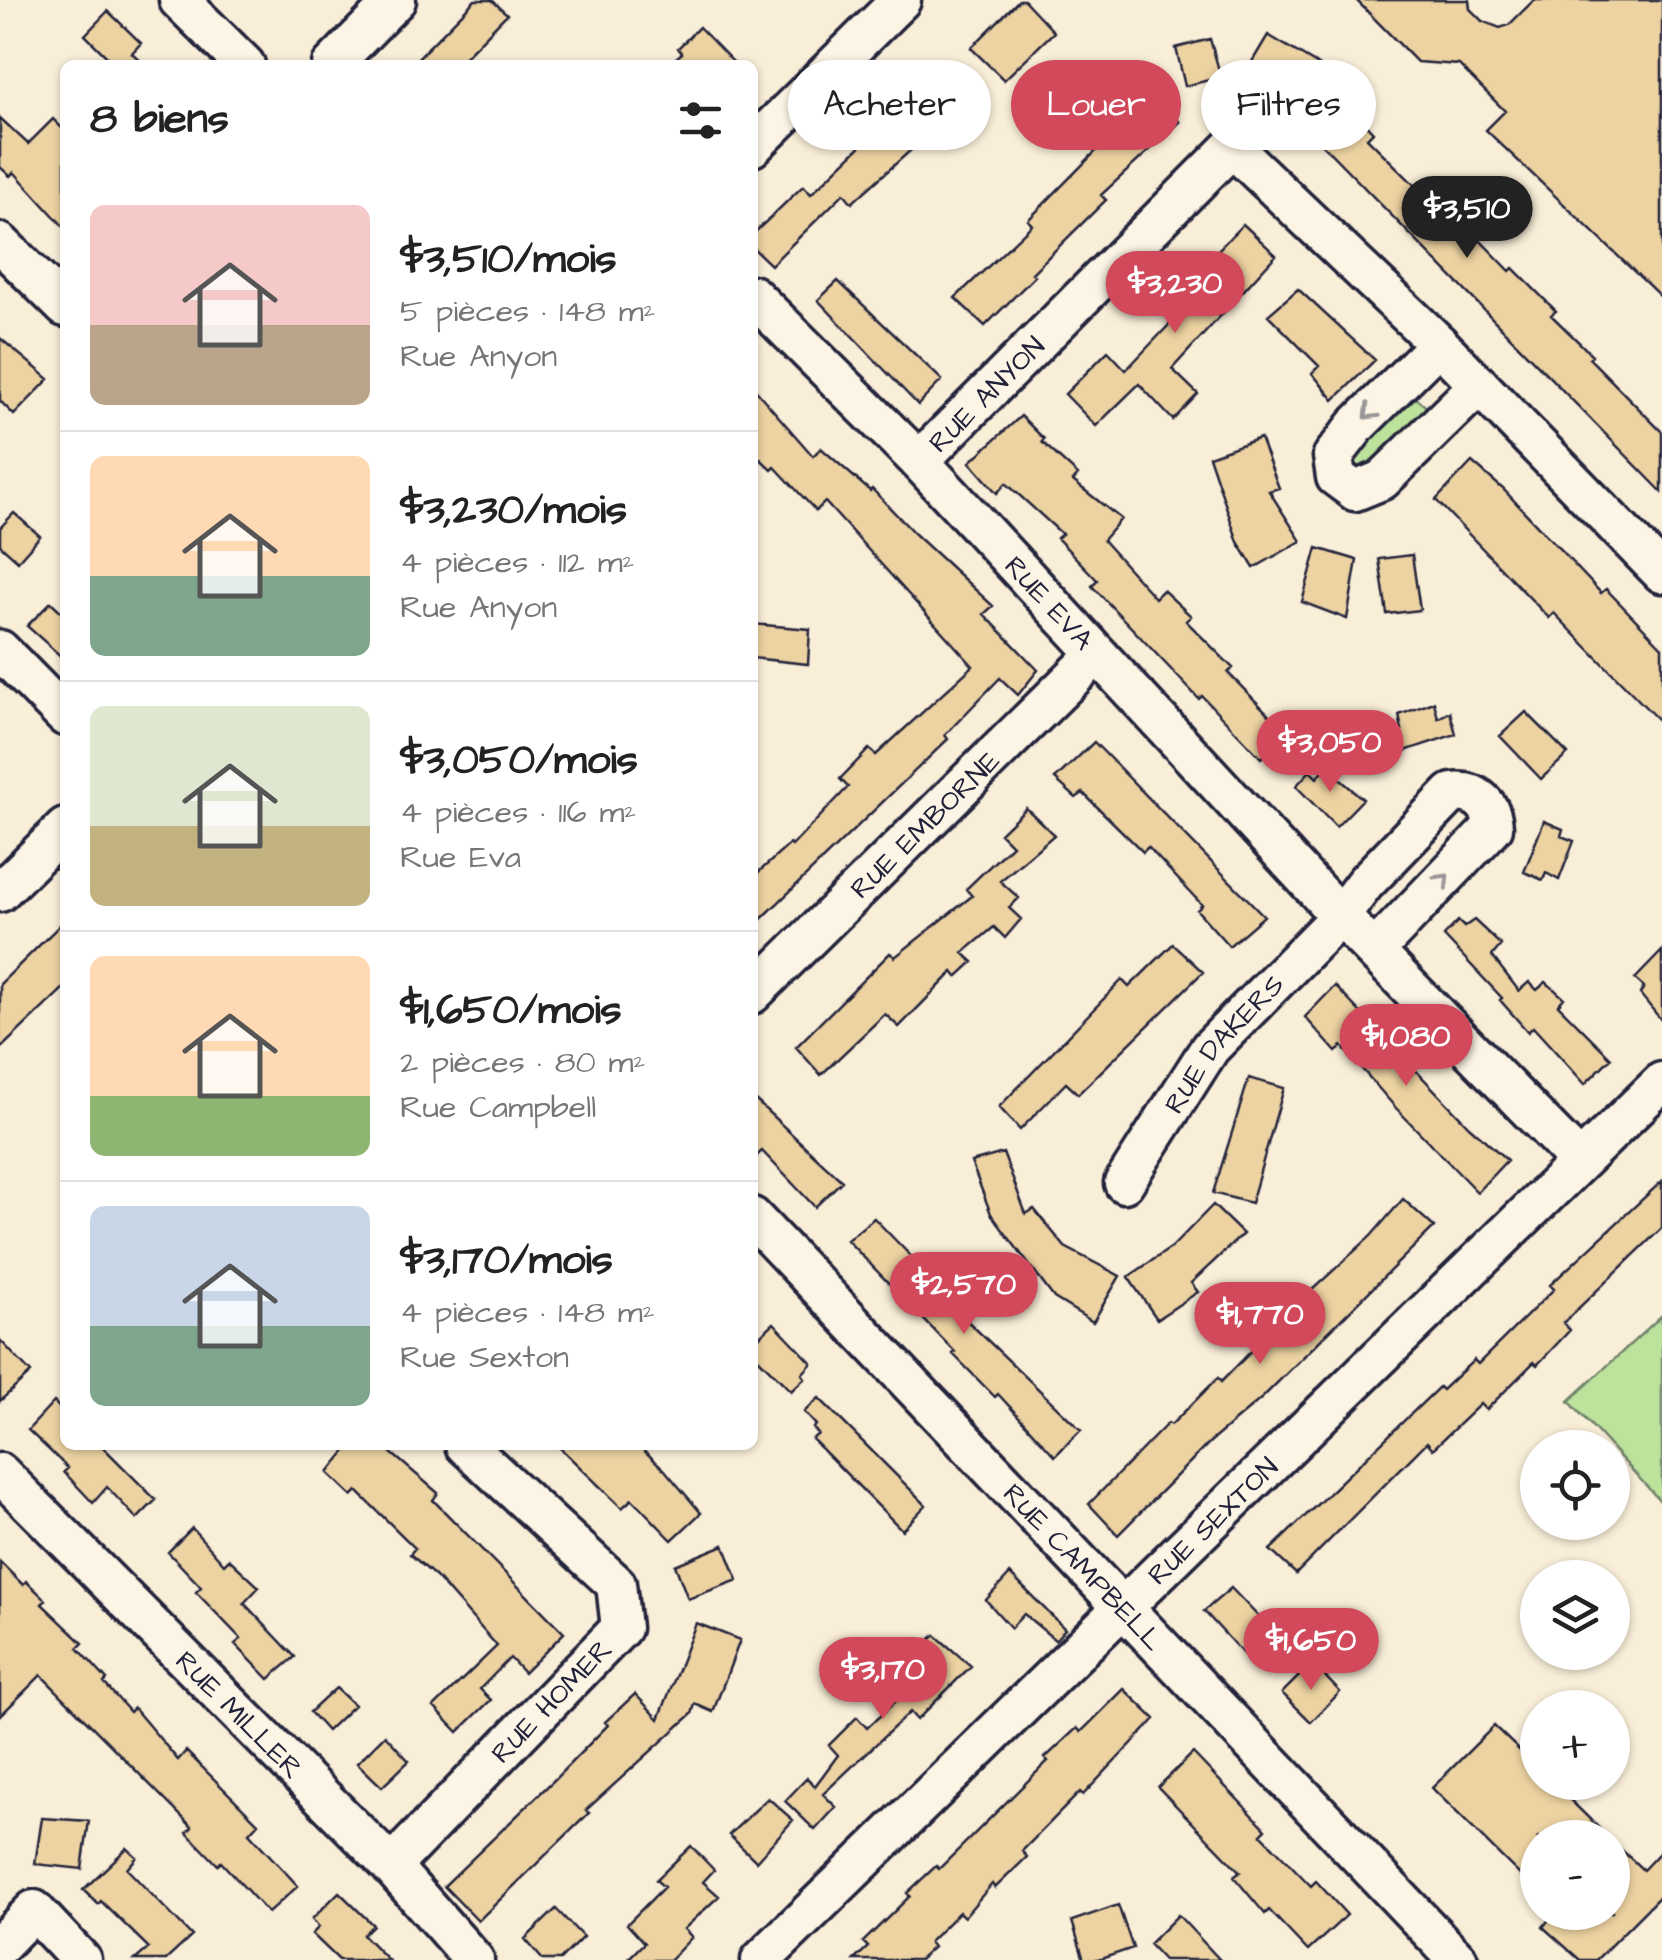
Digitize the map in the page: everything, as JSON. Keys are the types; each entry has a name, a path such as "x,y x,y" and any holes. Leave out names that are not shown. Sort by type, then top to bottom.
{"street":[{"path":"180,0 240,60"},
{"path":"337,60 396,0"},
{"path":"758,141 901,0"},
{"name":"RUE ANYON","path":"919,461 1232,147 1439,344 1662,572"},
{"path":"0,243 60,302"},
{"name":"RUE EVA","path":"758,301 919,461 1340,916 1579,1161"},
{"path":"1439,344 1357,425 1333,456 1336,477 1355,492 1382,480 1480,385"},
{"path":"0,650 60,711"},
{"name":"RUE EMBORNE","path":"758,988 1096,655"},
{"path":"1340,916 1365,883 1452,793 1465,791 1484,800 1492,814 1493,828 1375,950"},
{"path":"0,892 60,833"},
{"name":"RUE DAKERS","path":"1124,1182 1210,1048 1340,916"},
{"name":"RUE SEXTON","path":"761,1960 1662,1082"},
{"name":"RUE CAMPBELL","path":"758,1223 1458,1960"},
{"name":"RUE HOMER","path":"390,1866 621,1628 616,1584 471,1450"},
{"name":"RUE MILLER","path":"4,1486 390,1866 474,1960"},
{"path":"0,1945 34,1910 81,1960"}],"green space":[{"path":"1413,396 1429,409 1367,468 1354,465 1354,448"},
{"path":"1662,1315 1662,1503 1630,1468 1630,1430 1595,1430 1569,1401"}],"building":[{"path":"475,0 492,0 507,14 462,60 416,60"},
{"path":"1019,0 1024,0 1054,32 1025,60 1011,60 1011,73 1004,80 991,67 991,60 983,60 971,48"},
{"path":"1356,0 1469,0 1470,9 1482,21 1500,28 1509,25 1534,0 1662,0 1662,298 1486,130 1505,111 1459,65 1417,62"},
{"path":"108,11 141,43 132,53 140,60 110,60 85,35"},
{"path":"699,27 731,60 674,60 682,53 678,48"},
{"path":"1268,35 1310,60 1253,60"},
{"path":"1210,39 1216,60 1201,60 1201,82 1185,86 1176,48"},
{"path":"0,118 28,144 53,119 60,126 60,223 14,172 10,176 0,167"},
{"path":"1376,147 1465,235 1470,230 1556,311 1551,315 1662,432 1662,492 1328,150 1376,150"},
{"path":"857,150 911,150 852,203 844,193 771,265 758,253 758,229 803,186 811,194"},
{"path":"1097,150 1150,150 1101,195 1106,200 985,326 955,298 1032,225 1028,220"},
{"path":"1243,224 1276,255 1172,369 1198,394 1173,420 1139,384 1096,426 1065,394 1108,351 1126,370 1205,287 1193,276"},
{"path":"838,281 942,380 918,405 818,300"},
{"path":"1298,289 1375,360 1334,400 1312,373 1319,366 1268,315"},
{"path":"0,338 49,379 14,415 0,401"},
{"path":"758,393 813,456 821,448 872,489 993,606 984,614 1038,670 1018,695 1000,678 945,735 948,739 758,922 758,873 792,846 848,787 840,779 869,749 876,755 973,666 825,502 816,511 775,467 772,470 758,457"},
{"path":"1021,416 1078,475 1073,481 1121,519 1103,540 1155,598 1163,590 1191,616 1186,621 1233,668 1228,673 1286,732 1261,758 1092,586 1097,580 1057,538 1062,534 1006,483 997,493 970,462"},
{"path":"1260,438 1279,488 1269,491 1301,541 1254,568 1238,542 1209,456"},
{"path":"1472,462 1503,489 1601,593 1606,589 1662,647 1662,724 1554,613 1549,618 1436,500"},
{"path":"14,513 40,536 18,561 0,545 0,528"},
{"path":"1317,548 1357,560 1347,619 1302,602"},
{"path":"1412,555 1420,610 1387,614 1379,559"},
{"path":"51,602 60,610 60,656 27,626"},
{"path":"758,625 810,629 808,664 758,659"},
{"path":"1434,702 1438,718 1450,712 1456,734 1405,751 1396,731 1402,730 1399,715"},
{"path":"1526,712 1568,754 1541,779 1500,736"},
{"path":"1094,742 1264,916 1229,946 1197,910 1202,905 1148,847 1143,852 1083,793 1076,798 1055,779"},
{"path":"1326,767 1363,799 1336,827 1296,786 1310,771 1317,778"},
{"path":"1026,808 1054,835 1000,881 1019,898 1009,908 1021,919 1005,938 994,927 963,953 973,962 957,977 953,972 899,1027 885,1014 821,1075 796,1047 890,953 895,957 972,896 966,889 1012,845 1000,833"},
{"path":"1544,821 1563,829 1561,836 1574,841 1559,880 1546,873 1543,880 1524,872"},
{"path":"1474,920 1501,945 1492,956 1519,991 1529,982 1537,990 1546,982 1564,998 1558,1005 1611,1058 1585,1084 1533,1027 1528,1032 1444,936 1458,921 1464,927"},
{"path":"60,925 60,992 0,1049 0,984"},
{"path":"1173,944 1203,972 1078,1094 1066,1083 1020,1130 999,1107 1122,980 1129,987"},
{"path":"1662,951 1662,1021 1640,994 1644,987 1635,979"},
{"path":"1335,986 1469,1126 1507,1160 1477,1192 1342,1046 1336,1052 1305,1017"},
{"path":"1249,1078 1284,1088 1251,1203 1213,1193"},
{"path":"758,1103 842,1181 815,1207 762,1151 758,1155"},
{"path":"1003,1153 1026,1214 1034,1209 1065,1247 1120,1276 1093,1322 1054,1298 991,1214 971,1162"},
{"path":"1662,1181 1662,1228 1563,1323 1570,1330 1537,1365 1534,1362 1486,1410 1480,1404 1433,1449 1427,1442 1296,1574 1270,1550 1439,1387 1442,1390 1474,1360 1478,1364 1554,1289 1550,1285"},
{"path":"1403,1199 1434,1227 1118,1535 1089,1504 1168,1423 1171,1425 1218,1378 1221,1382 1276,1326 1266,1317 1289,1292 1299,1302 1371,1236"},
{"path":"1213,1205 1243,1234 1191,1283 1198,1292 1157,1319 1128,1277 1172,1247"},
{"path":"874,1218 960,1307 956,1310 1081,1430 1055,1456 847,1240"},
{"path":"774,1323 812,1363 802,1374 805,1378 791,1391 758,1358 758,1338"},
{"path":"0,1340 31,1373 0,1401"},
{"path":"819,1398 926,1505 902,1530 812,1439 818,1434 813,1428 816,1425 804,1412"},
{"path":"54,1402 60,1408 60,1450 106,1450 156,1500 137,1519 107,1487 93,1503 64,1472 68,1468 28,1430"},
{"path":"347,1450 388,1450 438,1493 433,1500 564,1633 524,1673 510,1658 480,1689 491,1700 458,1732 434,1707 497,1646 436,1577 410,1554 415,1548 357,1491 352,1496 328,1473"},
{"path":"562,1450 643,1450 701,1513 672,1540 632,1499 622,1508"},
{"path":"192,1528 224,1564 229,1559 259,1587 244,1603 295,1657 269,1679 235,1644 241,1639 196,1592 201,1587 168,1552"},
{"path":"724,1545 738,1580 688,1599 675,1565"},
{"path":"0,1562 23,1585 26,1581 46,1600 42,1604 83,1643 78,1648 130,1712 134,1708 178,1760 186,1751 258,1823 249,1833 298,1886 268,1913 221,1862 218,1865 187,1833 192,1827 41,1675 0,1716"},
{"path":"1010,1574 1065,1629 1055,1640 1024,1614 1011,1628 986,1600"},
{"path":"1231,1588 1273,1632 1246,1657 1204,1611"},
{"path":"696,1623 740,1640 713,1712 695,1704 692,1714 586,1810 589,1813 478,1921 444,1886 555,1779 635,1694 659,1719"},
{"path":"935,1635 971,1666 917,1720 910,1712 823,1794 836,1807 815,1830 785,1801 807,1778 815,1786 838,1755 829,1745 857,1717 867,1728 897,1700 883,1687"},
{"path":"1312,1663 1340,1692 1311,1722 1282,1693"},
{"path":"336,1688 354,1705 327,1731 310,1712"},
{"path":"1124,1689 1155,1719 1083,1795 1080,1792 1022,1851 1027,1857 995,1888 992,1884 964,1917 959,1912 929,1942 933,1947 919,1960 854,1960 868,1947 863,1942 910,1896 907,1893 936,1866 939,1869 1048,1761 1045,1758 1077,1728 1081,1732"},
{"path":"1494,1726 1520,1751 1520,1800 1570,1800 1591,1820 1520,1820 1520,1875 1432,1788"},
{"path":"385,1735 409,1761 382,1787 357,1763"},
{"path":"1193,1753 1266,1829 1261,1834 1311,1886 1316,1881 1347,1915 1308,1951 1269,1910 1265,1914 1234,1877 1240,1872 1158,1787"},
{"path":"768,1798 793,1820 756,1861 729,1835"},
{"path":"42,1818 89,1821 82,1869 35,1864"},
{"path":"691,1846 714,1870 703,1882 719,1896 684,1929 692,1937 670,1960 627,1960 644,1943 627,1924 664,1887 656,1880"},
{"path":"127,1848 137,1857 127,1869 192,1936 166,1960 135,1960 149,1948 101,1901 98,1904 83,1890"},
{"path":"1662,1850 1662,1894 1630,1926 1630,1858 1643,1870"},
{"path":"339,1892 373,1925 363,1935 388,1960 339,1960 312,1934 319,1927 312,1919"},
{"path":"1118,1905 1133,1948 1098,1960 1084,1960 1072,1921"},
{"path":"556,1909 583,1937 560,1960 543,1960 525,1939"},
{"path":"1178,1915 1220,1960 1164,1960 1149,1944"},
{"path":"1546,1930 1626,1930 1596,1960 1580,1960"}]}
